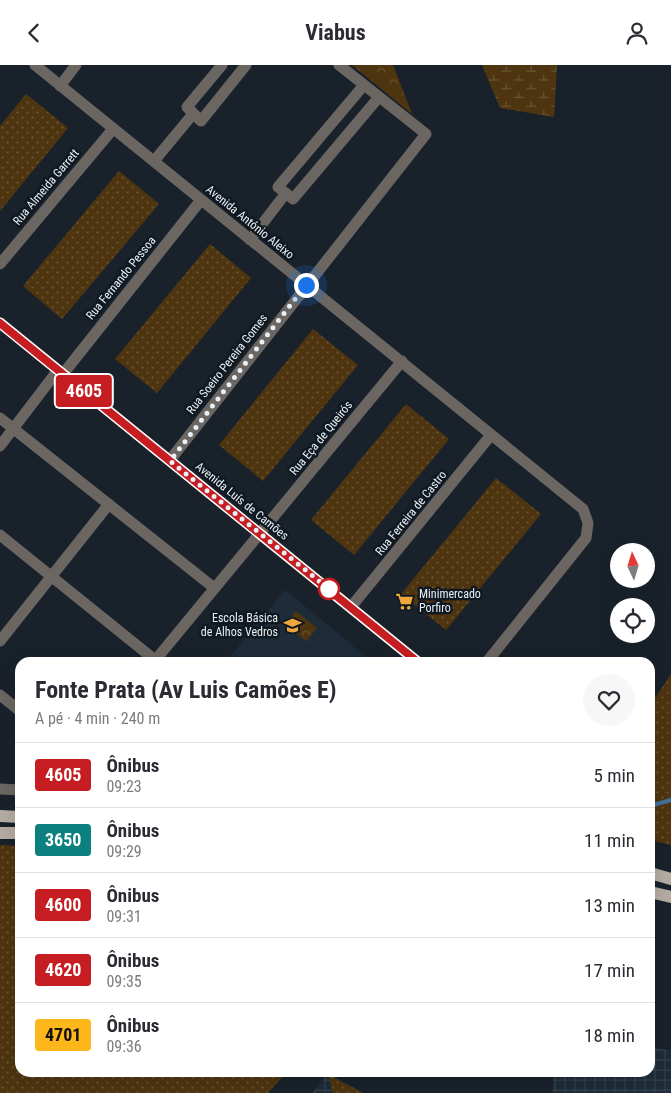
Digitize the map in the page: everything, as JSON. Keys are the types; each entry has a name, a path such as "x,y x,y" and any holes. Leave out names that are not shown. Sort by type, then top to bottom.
{"main road":[{"path":"0,817 15,817"},
{"path":"0,833 15,833"},
{"path":"655,874 671,879"},
{"path":"655,893 671,897"}],"street":[{"name":"Avenida António Aleixo","path":"35,65 578,504 586,515 588,523 586,537 491,657"},
{"path":"60,86 76,65"},
{"path":"222,65 186,107 201,121 246,65"},
{"path":"338,65 364,85 379,97 293,199 278,187 364,85"},
{"name":"Rua Soeiro Pereira Gomes","path":"170,461 426,134 379,97"},
{"path":"154,161 193,113"},
{"name":"Rua Almeida Garrett","path":"0,264 113,129"},
{"path":"250,240 286,193"},
{"name":"Rua Fernando Pessoa","path":"0,446 201,200"},
{"name":"Avenida Luís de Camões","path":"0,323 412,657"},
{"name":"Rua Eça de Queirós","path":"157,657 213,587 402,361"},
{"path":"0,418 213,587"},
{"name":"Rua Ferreira de Castro","path":"351,607 491,435"},
{"path":"0,641 109,504"},
{"path":"0,535 149,657"},
{"path":"0,695 15,707"},
{"path":"0,789 15,790"}],"shaded area":[{"name":"Escola Básica de Alhos Vedros","path":"285,590 367,657 230,657"},
{"path":"655,1047 671,1051 671,1093 552,1093 554,1077 655,1077"},
{"path":"325,1077 334,1077 363,1093 312,1093"}],"green space":[{"path":"352,65 393,65 412,114 407,110"},
{"path":"482,65 557,65 554,117 500,108"},
{"path":"26,94 68,128 0,211 0,126"},
{"path":"119,171 159,204 62,319 23,286"},
{"path":"210,244 251,278 157,393 115,359"},
{"path":"313,329 358,365 263,481 219,445"},
{"path":"406,404 449,439 354,555 311,520"},
{"path":"496,478 541,514 446,630 401,594"},
{"path":"296,611 317,628 306,641 285,625"},
{"path":"671,674 671,845 655,841 655,698"},
{"path":"0,845 15,846 15,1077 282,1077 268,1093 0,1093"},
{"path":"329,1077 334,1077 363,1093 333,1093"}],"waterway":[{"path":"655,805 671,800"}],"bus line":[{"name":"4605","path":"0,323 412,657"}],"place":[{"name":"Minimercado Porfiro","path":"405,601"},
{"name":"Escola Básica de Alhos Vedros","path":"292,625"}],"route":[{"path":"306,285 170,461 329,589"}]}
